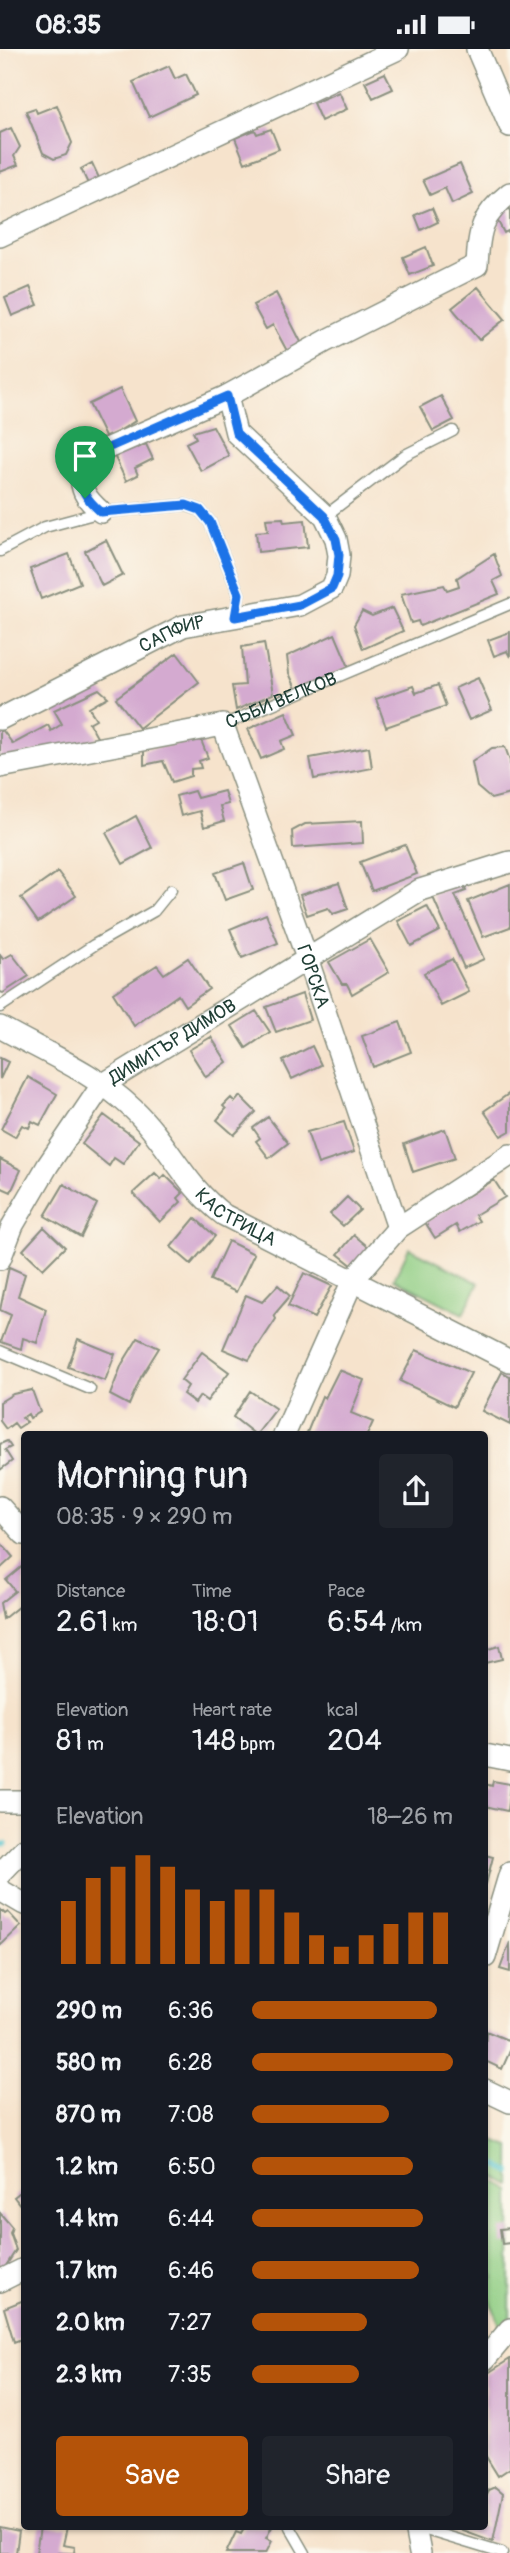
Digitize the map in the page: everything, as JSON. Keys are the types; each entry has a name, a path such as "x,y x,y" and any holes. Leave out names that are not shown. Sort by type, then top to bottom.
{"street":[{"path":"0,236 398,49"},
{"path":"477,49 510,126"},
{"path":"101,512 85,498 80,482 81,468 101,451 227,396 326,341 477,265 479,230 492,207 510,193"},
{"name":"САПФИР","path":"0,719 183,626 300,605 332,588 337,576 339,555 336,539 324,516 236,433 227,396"},
{"name":"СЪБИ ВЕЛКОВ","path":"0,767 223,725"},
{"name":"ГОРСКА","path":"223,725 307,958 398,1228"},
{"name":"ДИМИТЪР ДИМОВ","path":"0,1259 13,1225 102,1085 420,890 510,862"},
{"name":"КАСТРИЦА","path":"0,1027 102,1085 134,1109 200,1197 224,1215 510,1361"},
{"path":"286,1431 353,1280 398,1228 510,1155"},
{"path":"0,1507 21,1531"},
{"path":"488,1756 510,1760"},
{"path":"0,1801 21,1801"},
{"path":"0,1874 20,1853"},
{"path":"488,1947 510,1873"},
{"path":"0,1890 21,1902"},
{"path":"488,2091 510,2102"},
{"path":"0,2281 21,2270"},
{"path":"488,2355 510,2329"},
{"path":"416,2530 420,2553"}],"lane":[{"path":"324,516 405,455 453,431"},
{"path":"0,551 46,527 101,512 186,505 200,510 210,522 239,594 235,617"},
{"name":"СЪБИ ВЕЛКОВ","path":"223,725 510,604"},
{"path":"0,1007 94,945 154,911 171,890"},
{"path":"0,1351 89,1389"},
{"path":"292,2530 305,2553"},
{"path":"426,2530 502,2553"}],"green space":[{"path":"409,1248 479,1283 463,1314 394,1279"},
{"path":"488,2139 510,2147 510,2185 488,2174"},
{"path":"488,2178 510,2190 510,2323 502,2330 488,2295 488,2284 494,2278 488,2259"}],"building":[{"path":"169,66 175,79 186,74 196,95 149,117 133,82"},
{"path":"385,73 393,89 373,98 365,82"},
{"path":"339,92 347,109 321,121 313,103"},
{"path":"57,105 72,143 66,155 54,159 43,153 26,111 35,108 37,113"},
{"path":"11,128 20,147 14,156 18,165 0,172 0,133"},
{"path":"271,129 279,149 245,163 235,138 255,130 257,134"},
{"path":"92,163 100,180 89,186 81,169"},
{"path":"460,164 473,194 452,204 445,188 430,195 423,180"},
{"path":"510,203 510,230 504,233 493,212"},
{"path":"432,208 438,222 421,230 415,215"},
{"path":"426,247 433,266 410,275 403,257"},
{"path":"30,287 38,305 12,316 5,298"},
{"path":"478,287 505,319 479,340 452,308"},
{"path":"276,293 302,344 287,351 273,325 266,329 253,305"},
{"path":"120,389 135,421 106,439 89,404"},
{"path":"441,396 454,420 433,431 420,407"},
{"path":"213,426 229,456 201,471 186,443 196,438 193,432"},
{"path":"135,442 138,448 146,444 153,459 135,468 138,475 126,481 113,453"},
{"path":"283,518 284,522 305,520 308,547 258,552 256,532 268,531 266,519"},
{"path":"106,540 123,575 102,586 85,551"},
{"path":"69,554 80,583 41,599 30,569"},
{"path":"494,554 502,576 493,581 499,594 420,626 418,621 411,623 401,594 444,585 447,590 459,586 457,578"},
{"path":"392,608 403,631 363,649 354,625 362,611 372,616"},
{"path":"510,632 510,657 507,651 494,656 488,640"},
{"path":"335,634 349,667 297,691 289,673 287,656"},
{"path":"264,643 273,694 236,710 232,686 245,685 242,647"},
{"path":"177,653 199,682 139,728 116,698"},
{"path":"478,678 492,710 469,720 455,688"},
{"path":"438,685 446,706 386,727 376,699 413,686 416,693"},
{"path":"99,689 108,697 89,708 96,719 89,723 98,739 0,760 0,727 13,744 48,725 51,731 62,724 54,710"},
{"path":"286,712 296,735 281,741 284,749 261,759 248,729"},
{"path":"201,740 208,758 199,761 201,768 191,769 191,776 172,782 163,761 144,765 144,750"},
{"path":"369,747 372,768 314,779 310,758"},
{"path":"505,747 510,761 510,794 491,799 477,787 472,762 492,748"},
{"path":"194,791 197,798 224,791 228,804 220,806 224,821 204,827 200,811 181,816 176,796"},
{"path":"136,816 152,848 123,864 106,833"},
{"path":"362,821 363,843 293,848 292,831 305,824"},
{"path":"405,845 417,874 372,891 360,862"},
{"path":"244,863 253,890 225,900 215,873"},
{"path":"58,872 76,896 38,922 21,898"},
{"path":"462,882 466,891 455,895 484,959 464,968 432,895"},
{"path":"339,883 348,909 333,914 328,908 307,915 300,895"},
{"path":"510,884 510,927 483,937 468,901"},
{"path":"427,906 440,931 411,946 398,921"},
{"path":"266,914 278,943 242,958 230,929"},
{"path":"370,939 389,972 352,994 347,984 342,984 329,962"},
{"path":"12,954 29,976 3,993 0,992 0,955 3,959"},
{"path":"188,958 209,989 185,1006 178,995 134,1026 113,993 157,965 164,974"},
{"path":"452,959 469,992 441,1006 424,973"},
{"path":"302,994 310,1020 276,1032 266,1007"},
{"path":"256,1011 270,1032 246,1048 232,1026"},
{"path":"400,1022 411,1052 373,1067 362,1036"},
{"path":"211,1037 227,1062 206,1077 189,1050"},
{"path":"312,1046 321,1065 292,1079 283,1061"},
{"path":"0,1058 8,1062 0,1079"},
{"path":"28,1077 57,1094 40,1125 32,1121 29,1128 22,1125 15,1137 1,1129"},
{"path":"510,1093 510,1131 501,1136 484,1111"},
{"path":"240,1096 256,1112 234,1135 217,1120 226,1109 223,1106 231,1098 235,1102"},
{"path":"104,1115 139,1141 123,1164 114,1158 109,1166 82,1144"},
{"path":"268,1117 288,1143 269,1158 256,1141 260,1138 253,1128"},
{"path":"344,1122 354,1152 318,1164 307,1132"},
{"path":"445,1129 455,1158 413,1172 404,1144"},
{"path":"0,1159 21,1170 11,1192 0,1187"},
{"path":"155,1173 161,1179 165,1175 183,1193 178,1198 181,1202 160,1222 133,1193"},
{"path":"494,1180 505,1197 475,1215 479,1221 460,1232 456,1225 435,1238 425,1222"},
{"path":"64,1184 97,1204 81,1237 45,1216"},
{"path":"347,1197 360,1210 343,1226 330,1214"},
{"path":"195,1218 215,1236 191,1264 171,1247"},
{"path":"44,1227 65,1247 43,1269 23,1250"},
{"path":"354,1235 373,1251 358,1270 338,1254"},
{"path":"228,1241 254,1254 236,1292 210,1280"},
{"path":"9,1267 25,1274 18,1296 46,1309 37,1343 23,1338 21,1349 1,1342 11,1315 0,1310"},
{"path":"304,1273 332,1286 314,1318 288,1306"},
{"path":"278,1285 290,1296 274,1315 276,1319 249,1360 223,1349 246,1295 262,1302"},
{"path":"138,1338 159,1348 141,1377 129,1405 110,1395 122,1364"},
{"path":"78,1339 115,1354 105,1381 68,1367"},
{"path":"416,1350 471,1373 454,1407 400,1381"},
{"path":"202,1352 229,1372 207,1401 200,1396 195,1403 183,1394 188,1386 181,1380"},
{"path":"339,1370 364,1380 351,1413 373,1422 369,1431 308,1431 322,1396 325,1398"},
{"path":"502,1372 510,1376 510,1425 482,1411"},
{"path":"32,1390 40,1412 30,1418 28,1414 22,1418 27,1422 18,1428 14,1423 6,1429 0,1421 0,1402 13,1394"},
{"path":"250,1391 276,1409 259,1431 251,1431 233,1417"},
{"path":"7,1441 11,1447 5,1450 12,1461 0,1470 0,1444"},
{"path":"0,1542 13,1557 0,1569"},
{"path":"21,1568 21,1604 3,1619 0,1603 15,1591 6,1580"},
{"path":"499,1646 502,1659 488,1662 488,1649"},
{"path":"493,1781 510,1784 507,1811 488,1807 488,1785 492,1786"},
{"path":"488,1856 493,1857 488,1876"},
{"path":"0,1909 5,1914 8,1912 21,1926 0,1946"},
{"path":"510,1942 510,1972 500,1969"},
{"path":"488,2032 510,2041 510,2051 502,2069 488,2062"},
{"path":"21,2191 21,2206 14,2197"},
{"path":"0,2213 12,2227 10,2233 16,2250 0,2275"},
{"path":"510,2228 510,2243 502,2244 500,2229"},
{"path":"21,2301 21,2339 14,2342 4,2308"},
{"path":"510,2359 510,2468 498,2476 488,2460 488,2373"},
{"path":"496,2487 503,2493 493,2542 463,2531 488,2530 489,2490"},
{"path":"0,2527 19,2531 16,2553 0,2553"},
{"path":"40,2530 66,2530 63,2545 75,2547 74,2553 36,2553"},
{"path":"243,2530 270,2530 266,2538 272,2541 266,2553 226,2553 236,2532 241,2534"}],"waterway":[{"path":"0,1844 6,1844"},
{"path":"488,2161 510,2172"}],"route":[{"path":"227,396 236,433 324,516 336,539 339,555 337,576 332,588 300,605 235,617 239,594 210,522 200,510 186,505 101,512 85,498 80,482 81,468 101,451 227,396"}]}
